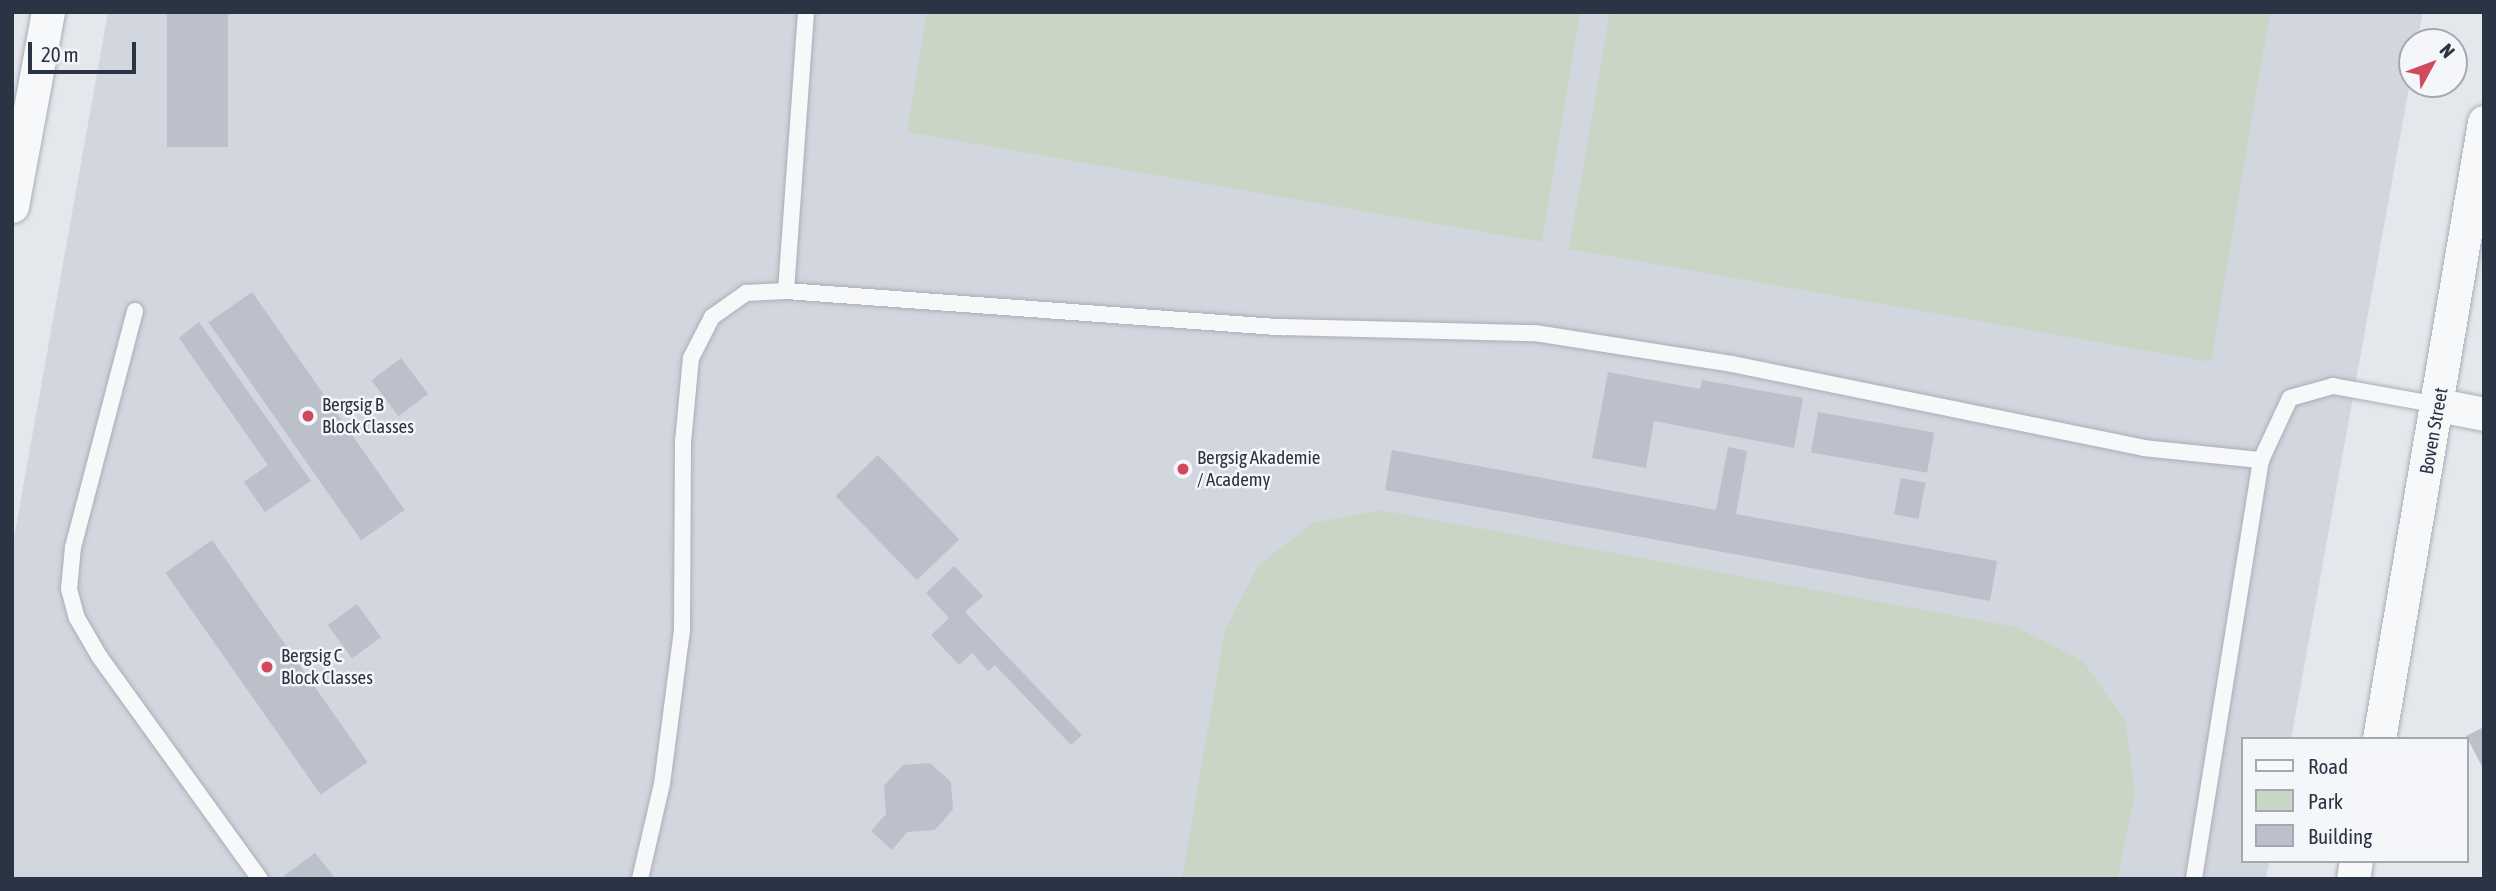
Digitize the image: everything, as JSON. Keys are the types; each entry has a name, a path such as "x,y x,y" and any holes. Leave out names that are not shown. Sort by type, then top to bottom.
{"street":[{"path":"12,206 48,12"},
{"name":"Boven Street","path":"2379,737 2439,405 2484,122"},
{"path":"2439,405 2484,414"}],"lane":[{"path":"786,291 806,12"},
{"path":"639,879 662,784 682,631 684,443 691,358 712,317 746,293 786,291 1282,327 1535,333 1732,364 2144,448 2261,460"},
{"path":"135,311 73,547 69,589 76,618 105,665 260,879"},
{"path":"2194,879 2261,460 2270,430 2290,398 2333,386 2439,405"}],"shaded area":[{"name":"Bergsig Akademie / Academy","path":"108,12 2423,12 2420,28 2398,28 2398,98 2407,98 2291,737 2240,737 2240,863 2269,863 2266,879 12,879 12,549"}],"green space":[{"path":"927,12 1580,12 1542,242 907,132"},
{"path":"1610,12 2270,12 2211,362 1569,249"},
{"path":"1380,510 2016,627 2083,661 2126,722 2135,794 2117,879 1182,879 1225,630 1258,566 1313,523"}],"building":[{"path":"167,12 228,12 228,147 167,147"},
{"name":"Bergsig B Block Classes","path":"252,292 405,510 361,540 209,322"},
{"path":"199,322 311,481 265,512 244,482 268,465 179,338"},
{"path":"401,358 428,394 399,416 371,380"},
{"path":"1608,372 1700,389 1702,380 1803,398 1794,448 1654,421 1646,468 1592,458"},
{"path":"1818,412 1934,432 1927,473 1811,452"},
{"path":"1728,447 1747,451 1736,514 1997,561 1990,601 1385,490 1392,450 1716,510"},
{"path":"878,455 959,539 917,580 836,496"},
{"path":"1901,478 1926,483 1918,519 1894,514"},
{"name":"Bergsig C Block Classes","path":"212,540 367,762 321,795 165,573"},
{"path":"954,566 983,596 965,612 1082,735 1071,745 995,665 988,671 972,653 959,665 931,635 949,618 926,593"},
{"path":"357,604 381,637 352,658 328,625"},
{"path":"2484,727 2484,770 2468,737 2466,736"},
{"path":"930,763 951,782 953,809 935,830 907,832 892,850 871,831 886,814 884,786 903,765"},
{"path":"315,853 336,879 286,879 284,876"}],"place":[{"name":"Bergsig B Block Classes","path":"308,416"},
{"name":"Bergsig Akademie / Academy","path":"1183,469"},
{"name":"Bergsig C Block Classes","path":"267,667"}]}
